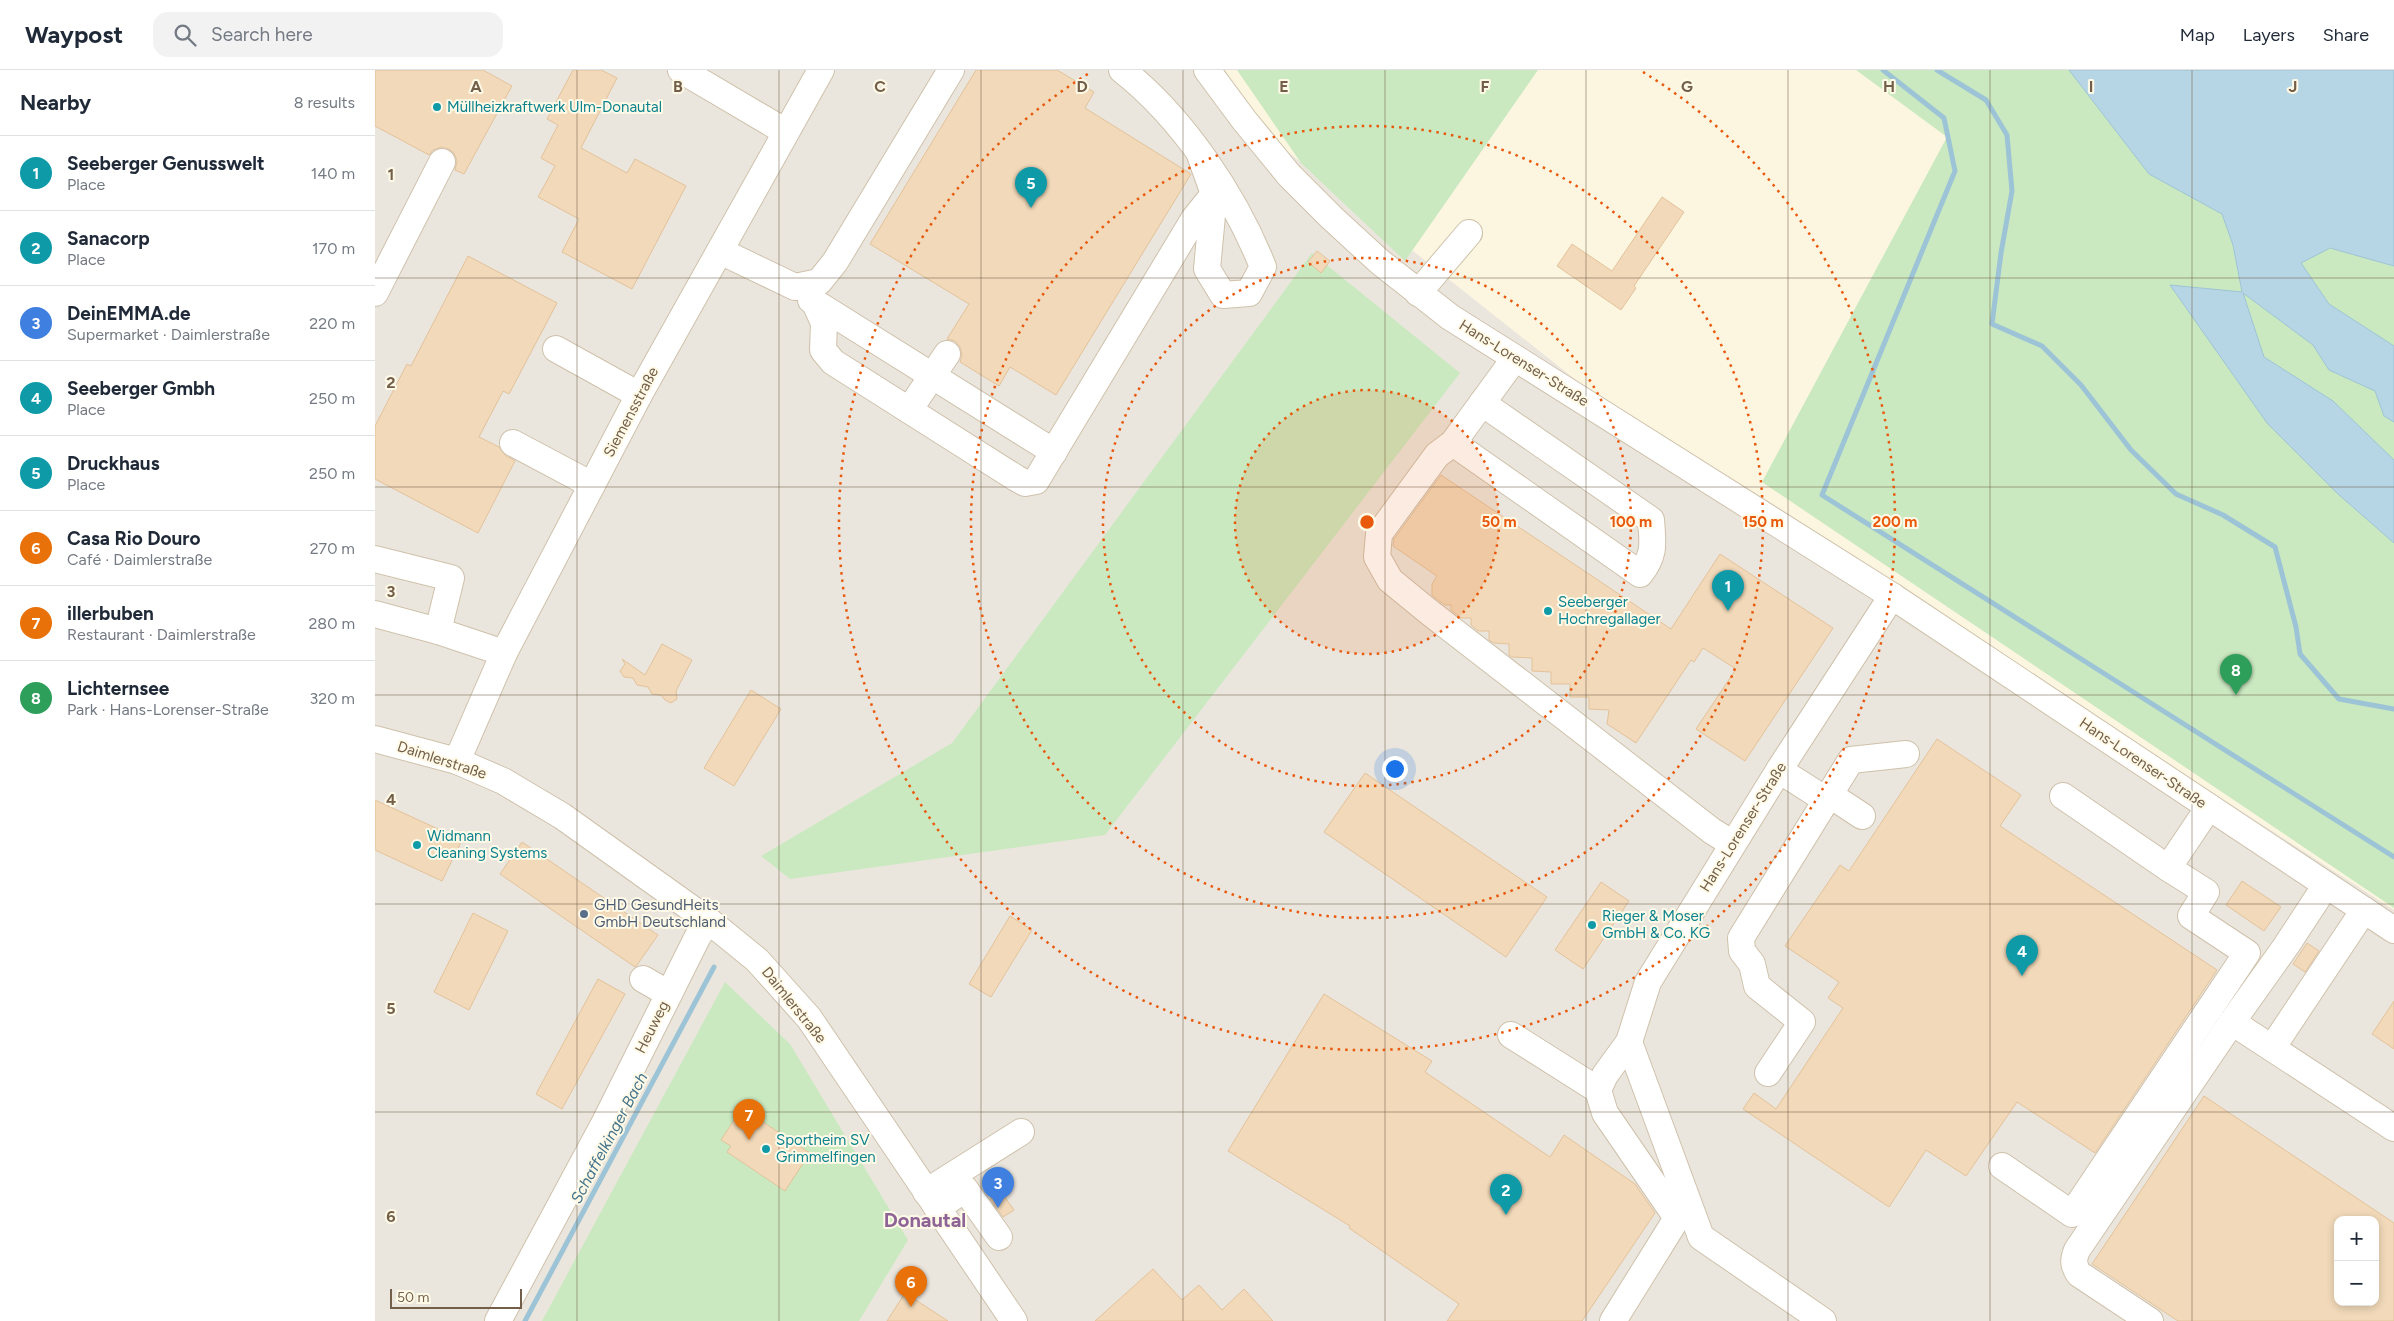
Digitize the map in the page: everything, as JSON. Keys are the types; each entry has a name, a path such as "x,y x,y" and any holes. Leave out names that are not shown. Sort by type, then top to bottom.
{"street":[{"path":"681,70 785,132"},
{"name":"Siemensstraße","path":"461,751 504,653 639,395 821,70"},
{"path":"795,286 819,282 835,262 951,70"},
{"path":"1121,70 1147,89 1199,152 1252,238 1263,267 1249,293 1223,295 1207,269 1214,194 1199,152"},
{"name":"Hans-Lorenser-Straße","path":"1207,70 1244,120 1289,175 1332,218 1418,293 1451,317 1892,596 2394,930"},
{"path":"375,293 442,162"},
{"path":"815,303 824,323 823,350 833,362 1025,483 1036,481 1194,219 1214,194"},
{"path":"1418,293 1469,233"},
{"path":"720,251 795,286 815,303 1054,452"},
{"path":"556,349 639,395"},
{"path":"909,410 947,354"},
{"path":"1515,358 1453,443 1437,455 1379,534 1377,557 1390,580 1712,832 1733,844"},
{"path":"1453,443 1640,574 1649,562 1653,547 1651,520 1482,403"},
{"path":"513,443 592,485"},
{"path":"375,559 451,578 438,631"},
{"name":"Hans-Lorenser-Straße","path":"1598,1090 1605,1075 1629,1042 1648,982 1779,770 1892,596"},
{"path":"375,614 438,631 504,653"},
{"name":"Daimlerstraße","path":"375,739 461,751 503,781 562,816 709,921 757,960 809,1018 1013,1321"},
{"path":"1768,1073 1802,1022 1757,986 1752,964 1742,951 1741,938 1851,760 1906,754"},
{"path":"1779,770 1862,816"},
{"path":"2002,1166 2072,1214 2247,953 2191,916 2206,892 2063,796"},
{"path":"2168,868 2209,807"},
{"path":"2151,1321 2079,1274 2074,1267 2073,1258 2232,1022 2286,946 2325,884"},
{"path":"2271,1048 2364,910"},
{"name":"Heuweg","path":"499,1321 604,1124 698,936 709,921"},
{"path":"643,979 669,994"},
{"path":"2232,1022 2394,1128"},
{"path":"1511,1035 1598,1090 1605,1113 1675,1215 1674,1223 1613,1321"},
{"path":"1629,1042 1701,1237 1823,1321"},
{"path":"932,1200 1021,1132"},
{"path":"932,1200 965,1189 999,1237"}],"shaded area":[{"path":"375,70 1225,70 1264,133 1576,380 2394,910 2394,1321 375,1321"}],"green space":[{"path":"1237,70 1538,70 1405,261 1301,163"},
{"path":"1856,70 2394,70 2394,908 1762,482 1947,137"},
{"path":"1312,253 1460,373 1105,835 790,879 761,856 952,743"},
{"path":"725,982 790,1044 908,1240 859,1321 542,1321"}],"water":[{"path":"2069,70 2394,70 2394,266 2330,248 2301,263 2329,304 2394,346 2394,422 2384,416 2375,391 2329,370 2313,345 2243,293 2264,357 2333,401 2394,460 2394,543 2338,494 2267,423 2170,285 2242,292 2233,245 2222,214 2149,174"}],"building":[{"name":"Müllheizkraftwerk Ulm-Donautal","path":"375,70 483,70 512,86 464,174 455,170 457,161 454,153 449,149 441,147 433,150 429,155 375,126"},
{"path":"573,70 601,70 617,78 581,148 627,173 635,159 686,186 632,289 562,252 579,219 538,197 555,166 541,158 558,125 547,119"},
{"path":"976,70 1057,70 1094,92 1085,108 1191,174 1056,395 1010,367 999,386 960,362 962,355 960,347 955,341 947,339 969,304 870,244"},
{"path":"1662,197 1684,212 1634,286 1636,288 1621,310 1557,266 1572,244 1612,271"},
{"path":"1317,251 1330,261 1321,273 1308,262"},
{"path":"468,256 557,303 509,394 503,391 479,437 499,447 506,456 515,461 478,533 375,479 375,426 407,364 411,366"},
{"name":"Seeberger Hochregallager","path":"1441,475 1671,629 1720,554 1833,628 1745,761 1696,729 1736,669 1703,648 1694,662 1691,660 1636,743 1607,724 1609,710 1589,709 1589,697 1570,697 1570,684 1551,684 1551,672 1532,671 1532,658 1512,657 1509,655 1509,644 1494,643 1489,640 1489,631 1478,631 1471,625 1471,618 1461,618 1451,610 1451,605 1445,605 1438,600 1432,595 1432,584 1437,576 1393,546 1394,539"},
{"path":"662,644 692,660 676,691 677,699 671,703 661,695 652,694 648,687 637,685 633,678 624,677 620,671 625,664 622,659 645,675"},
{"path":"751,690 781,709 734,786 704,768"},
{"path":"1937,739 2021,795 2000,826 2217,970 2095,1153 2017,1102 1966,1176 1926,1150 1889,1207 1743,1109 1754,1093 1776,1109 1843,1008 1828,998 1839,982 1785,946 1840,865 1849,871"},
{"path":"1365,773 1547,897 1506,957 1324,832"},
{"name":"Widmann Cleaning Systems","path":"375,800 462,840 442,881 375,850"},
{"path":"522,842 658,935 635,967 500,874"},
{"path":"2242,881 2281,907 2264,931 2226,905"},
{"name":"Rieger & Moser GmbH & Co. KG","path":"1601,882 1629,901 1583,969 1555,950"},
{"path":"473,913 508,931 469,1010 434,992"},
{"path":"1010,916 1032,930 991,997 969,984"},
{"path":"2307,943 2319,951 2305,972 2293,964"},
{"path":"598,979 625,994 562,1109 536,1094"},
{"path":"1324,994 1432,1061 1425,1072 1550,1157 1564,1135 1635,1184 1655,1213 1582,1321 1447,1321 1459,1304 1349,1228 1350,1226 1228,1151"},
{"path":"2394,1001 2394,1049 2372,1034"},
{"path":"2204,1096 2394,1223 2394,1321 2178,1321 2092,1264"},
{"name":"Sportheim SV Grimmelfingen","path":"742,1108 810,1153 785,1191 727,1152 731,1146 721,1140"},
{"path":"1001,1192 1014,1210 1003,1217 990,1199"},
{"path":"1153,1269 1182,1300 1199,1285 1222,1310 1244,1289 1273,1321 1095,1321"},
{"path":"905,1293 948,1321 887,1321"}],"waterway":[{"path":"1883,70 1944,118 1955,171 1822,495 2394,857"},
{"path":"1937,70 1986,100 2007,135 2012,191 2001,253 1992,324 2042,346 2081,385 2131,450 2176,494 2223,515 2275,547 2296,627 2300,654 2339,699 2394,709"},
{"name":"Schaffelkinger Bach","path":"525,1321 714,967"}],"place":[{"name":"Müllheizkraftwerk Ulm-Donautal","path":"437,107"},
{"name":"Druckhaus","path":"1031,208"},
{"name":"Seeberger Hochregallager","path":"1548,611"},
{"name":"Seeberger Genusswelt","path":"1728,611"},
{"name":"Lichternsee","path":"2236,695"},
{"name":"Widmann Cleaning Systems","path":"417,845"},
{"name":"GHD GesundHeits GmbH Deutschland","path":"584,914"},
{"name":"Rieger & Moser GmbH & Co. KG","path":"1592,925"},
{"name":"Seeberger Gmbh","path":"2022,976"},
{"name":"illerbuben","path":"749,1140"},
{"name":"Sportheim SV Grimmelfingen","path":"766,1149"},
{"name":"DeinEMMA.de","path":"998,1208"},
{"name":"Sanacorp","path":"1506,1215"},
{"name":"Casa Rio Douro","path":"911,1307"}],"district":[{"name":"Donautal","path":"925,1220"}]}
